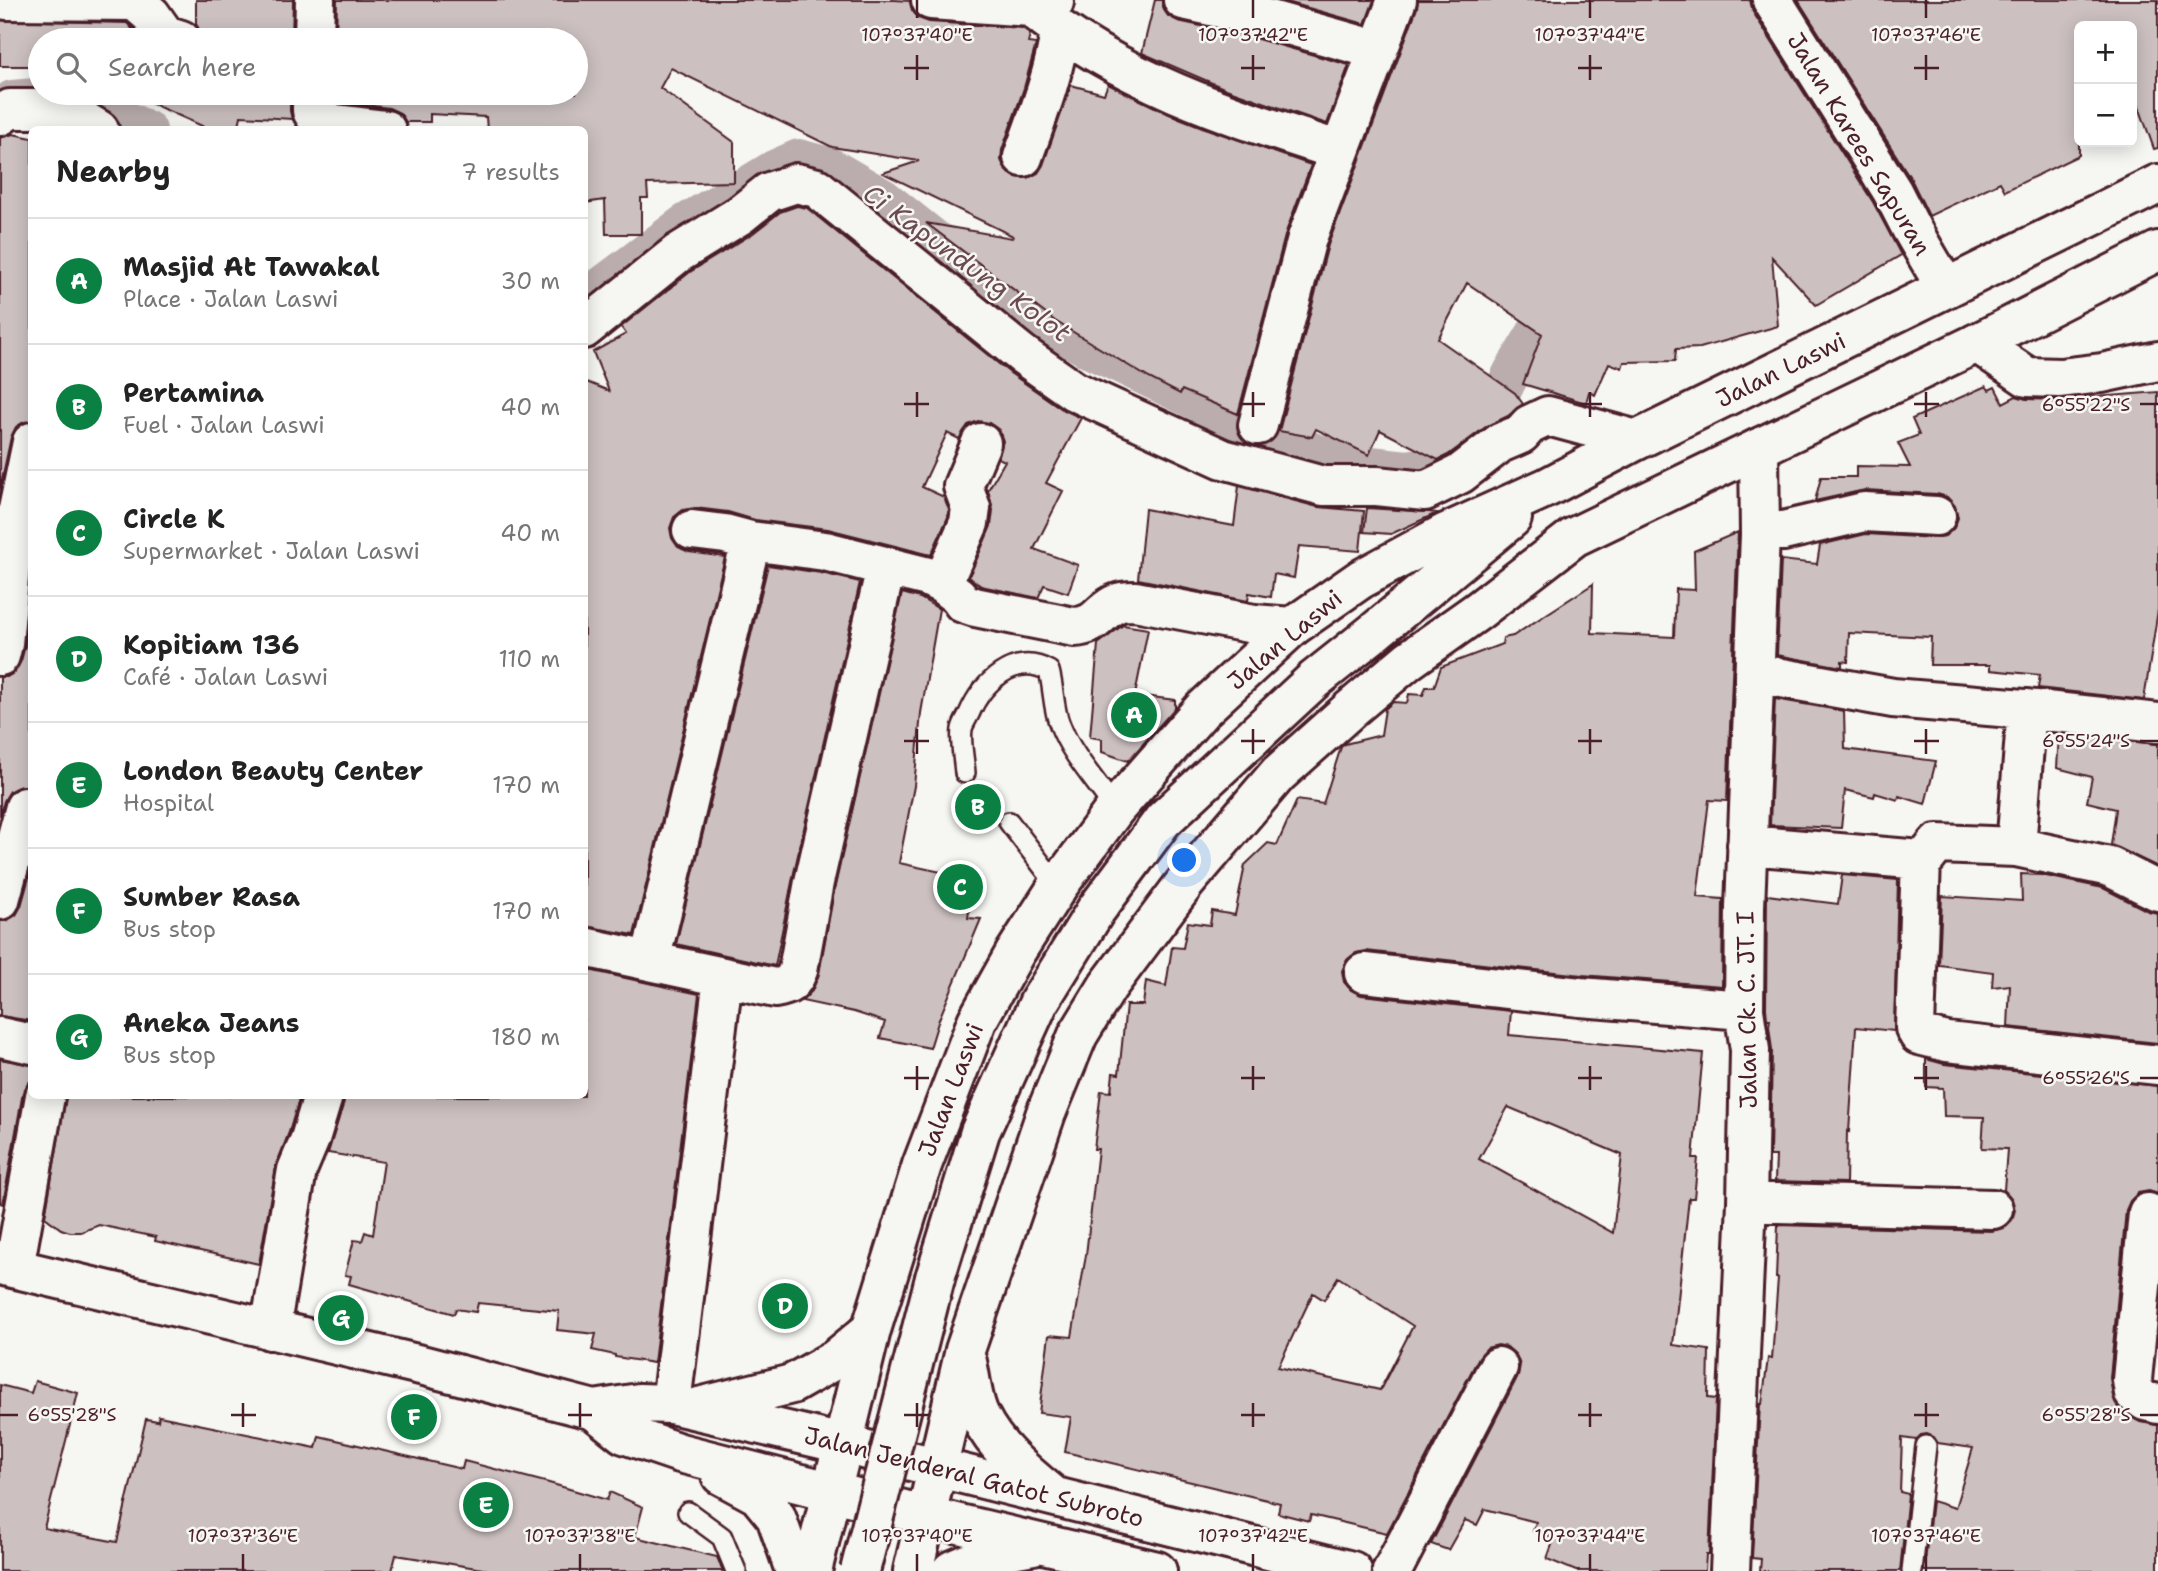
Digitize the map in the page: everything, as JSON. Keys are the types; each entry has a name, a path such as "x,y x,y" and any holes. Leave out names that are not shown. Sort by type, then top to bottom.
{"street":[{"path":"6,0 135,1 152,15 160,28"},
{"path":"314,0 314,28"},
{"path":"932,0 1051,13 1114,63 1175,93 1239,119 1340,150"},
{"path":"1184,0 1252,15 1377,50"},
{"path":"1258,425 1307,238 1397,0"},
{"name":"Jalan Karees Sapuran","path":"1772,0 1892,191 1946,288"},
{"path":"1023,157 1057,55 1051,13"},
{"path":"312,105 317,119 353,126"},
{"path":"0,116 10,109 42,109 81,119 92,126"},
{"path":"588,326 677,254 740,215 769,192 796,183 817,187 1023,355 1074,391 1223,459 1323,486 1377,486 1425,491 1460,474 1500,443 1521,434 1529,425 1548,416 1637,440"},
{"name":"Jalan Laswi","path":"812,1571 871,1330 922,1165 977,1021 1015,953 1058,886 1115,809 1202,710 1292,627 1361,579 1446,533 1548,487 1637,440 2158,184"},
{"path":"1372,634 1977,343 2158,251"},
{"path":"1977,343 2027,377 2060,378 2102,373 2158,361"},
{"path":"942,584 969,523 971,508 963,486 981,443"},
{"name":"Jalan Ck. C. JT. I","path":"1730,1571 1747,1202 1750,1050 1744,1010 1747,845 1759,530 1759,448"},
{"path":"0,656 13,534 28,461"},
{"path":"860,1571 935,1278 980,1132 1039,1002 1096,910 1163,821 1314,680 1548,487"},
{"path":"1759,530 1783,531 1864,512 1936,516"},
{"path":"692,530 825,551 928,577 942,584 963,603 1074,627 1085,626 1100,618 1118,602 1135,601 1254,624 1292,627"},
{"path":"913,1571 965,1350 1046,1113 1079,1035 1108,986 1185,883 1278,774 1409,660 1574,537"},
{"path":"650,961 751,541"},
{"path":"588,948 775,988 794,981 886,567"},
{"path":"1754,673 1893,698 2158,723"},
{"path":"2016,847 2027,709"},
{"path":"0,900 19,805"},
{"path":"1747,845 1921,860 1929,855 1937,844 2016,847 2110,867 2158,891"},
{"path":"1921,860 1915,1028 1919,1035 1947,1042 2158,1065"},
{"path":"1364,973 1580,997 1744,1010"},
{"path":"723,977 680,1406 742,1398 792,1384 836,1359 871,1330"},
{"path":"0,1037 28,1043"},
{"path":"7,1266 44,1099"},
{"path":"270,1330 297,1170 322,1099"},
{"path":"1747,1202 1993,1209"},
{"path":"2148,1213 2132,1380 2134,1394 2158,1405"},
{"name":"Jalan Jenderal Gatot Subroto","path":"7,1266 425,1366 594,1410 639,1403 680,1406 938,1467 1339,1569"},
{"path":"965,1350 979,1415 1027,1474 1057,1498"},
{"path":"1392,1571 1498,1367"},
{"name":"Jalan Jenderal Gatot Subroto","path":"594,1410 624,1434 680,1453 1038,1544 1157,1571"},
{"path":"680,1453 758,1495 776,1517 795,1571"},
{"path":"951,1571 996,1552 1038,1544"}],"lane":[{"path":"965,773 962,729 983,688 999,673 1029,664 1038,665 1049,671 1059,722 1068,742 1115,809"},
{"path":"1009,822 1058,886"},
{"path":"1912,1571 1926,1446"},
{"path":"688,1512 722,1537 736,1571"}],"building":[{"path":"196,0 293,0 292,28 198,28"},
{"path":"337,0 910,1 918,18 929,22 1023,28 1030,34 1028,43 1036,44 1002,150 1001,160 1006,171 1015,177 1028,178 1038,173 1043,165 1071,85 1104,94 1108,84 1169,114 1311,165 1286,232 1238,414 1182,390 1180,394 1055,321 926,223 1012,238 1013,236 883,173 919,161 832,147 671,68 660,88 734,142 734,182 647,184 648,198 641,198 641,234 606,234 605,200 588,202 588,126 487,126 486,117 430,114 430,122 406,122 400,113 389,108 365,105 588,105 588,28 336,28"},
{"path":"1155,0 1162,0 1162,7 1168,16 1178,21 1247,36 1349,65 1327,124 1226,89 1142,53"},
{"path":"1280,0 1374,0 1365,24"},
{"path":"1418,0 1750,0 1753,12 1873,202 1901,255 1816,305 1772,257 1778,326 1700,348 1676,349 1675,361 1624,362 1622,368 1609,363 1595,395 1589,392 1586,403 1523,384 1542,334 1467,283 1438,339 1515,393 1523,404 1508,416 1487,426 1438,460 1380,430 1369,455 1316,429 1312,437 1279,431 1328,245"},
{"path":"1798,0 2158,0 2158,148 2154,149 2137,101 2137,21 2074,21 2074,147 2079,147 2079,155 2005,191 2000,182 1929,216 1911,179"},
{"path":"0,20 127,23 132,28 28,28 28,66 0,66"},
{"path":"155,105 290,105 292,119 241,116 239,126 202,126"},
{"path":"13,134 28,137 28,422 16,427 11,437 0,489 0,138"},
{"path":"797,206 807,208 1010,373 1062,409 1081,418 1046,483 1063,491 1034,549 1078,565 1068,593 1044,585 1038,598 981,586 969,577 991,526 993,510 988,490 1005,461 998,458 1003,441 999,430 989,423 978,421 968,425 959,439 947,433 922,487 944,497 949,510 931,555 828,529 755,520 728,512 695,508 683,510 674,517 670,528 678,547 689,552 725,557 634,935 588,927 588,383 609,391 593,352 626,334 621,327 690,272 752,234 780,212"},
{"path":"1986,386 1989,390 1995,387 2003,403 2016,396 2060,400 2158,392 2158,610 2144,700 2038,688 2040,675 1990,670 1990,665 1930,665 1931,637 1849,633 1848,662 1842,661 1842,667 1777,655 1781,560 1817,564 1820,545 1866,534 1935,538 1945,536 1954,528 1958,518 1955,506 1947,497 1937,494 1865,490 1815,501 1821,477 1856,477 1856,466 1910,467 1898,443 1919,435 1912,419"},
{"path":"1239,486 1318,507 1364,511 1360,551 1299,546 1294,578 1274,574 1271,597 1249,593 1248,601 1138,579 1145,509 1234,526"},
{"path":"1367,508 1437,513 1391,534 1364,532"},
{"path":"1738,532 1727,801 1709,800 1697,897 1723,899 1722,986 1582,975 1366,951 1356,953 1347,960 1342,971 1344,982 1351,990 1361,995 1511,1011 1509,1035 1703,1053 1693,1158 1698,1158 1694,1198 1689,1198 1673,1345 1709,1350 1708,1398 1716,1399 1709,1554 1706,1554 1705,1571 1576,1571 1547,1559 1554,1539 1533,1531 1536,1522 1485,1509 1477,1525 1465,1520 1448,1550 1431,1544 1518,1376 1520,1365 1516,1355 1507,1347 1498,1345 1487,1348 1479,1357 1387,1533 1311,1515 1309,1521 1278,1513 1280,1503 1065,1452 1071,1417 1039,1413 1049,1335 1072,1337 1086,1255 1098,1149 1094,1149 1101,1091 1111,1092 1113,1073 1119,1074 1126,1005 1143,1005 1146,981 1166,986 1172,947 1183,948 1188,922 1210,925 1212,911 1235,915 1245,865 1268,843 1277,845 1297,800 1323,804 1341,747 1381,735 1385,709 1393,702 1407,703 1409,694 1423,695 1426,687 1434,687 1441,667 1502,644 1503,638 1513,636 1593,584 1592,633 1674,637 1676,589 1695,590 1694,551","holes":["1508,1107 1622,1155 1613,1233 1479,1159","1338,1277 1413,1326 1380,1390 1278,1367 1313,1293 1324,1300"]},
{"path":"768,565 860,582 775,966 676,944"},
{"path":"902,593 920,598 939,609 921,713 914,786 899,863 974,879 968,918 981,919 939,1019 930,1048 880,1038 885,1022 802,1001 812,991 819,974 835,886"},
{"path":"28,614 28,786 20,786 10,791 0,816 0,677 7,677 15,672 25,646"},
{"path":"1123,625 1148,629 1135,695 1175,700 1175,708 1128,761 1102,752 1102,739 1090,737 1098,644"},
{"path":"1775,699 1844,711 1845,749 1936,761 1925,804 1899,796 1898,800 1875,793 1874,797 1845,790 1841,828 1770,825"},
{"path":"2059,734 2158,744 2158,867 2111,845 2116,809 2087,802 2092,777 2057,768"},
{"path":"2021,874 2041,875 2103,888 2148,911 2158,913 2158,1043 2008,1027 2010,985 1992,987 1993,972 1939,965 1942,896 2022,901"},
{"path":"1842,875 1898,880 1894,1031 1856,1027 1849,1132 1847,1131 1846,1183 1775,1181 1776,1156 1770,1156 1772,1050 1770,1019 1767,1019 1766,1008 1767,895 1838,904"},
{"path":"28,881 28,1020 0,1016 0,921 6,921 16,915"},
{"path":"588,970 699,994 654,1363 615,1357 592,1350 596,1334 557,1330 559,1311 478,1303 476,1312 456,1309 454,1314 349,1284 351,1276 345,1275 354,1240 362,1241 365,1232 373,1235 384,1162 328,1153 344,1099 588,1099"},
{"path":"0,1059 28,1064 28,1085 23,1092 3,1204 0,1203"},
{"path":"1926,1059 1944,1064 2158,1086 2158,1194 2149,1191 2138,1193 2126,1210 2110,1378 2113,1397 2121,1410 2140,1422 2158,1425 2158,1571 1924,1571 1932,1501 1955,1508 1973,1448 1938,1443 1934,1437 1927,1434 1916,1440 1902,1438 1900,1492 1908,1494 1900,1571 1760,1571 1761,1559 1752,1558 1760,1404 1768,1358 1772,1359 1778,1278 1778,1225 1992,1231 2004,1228 2012,1220 2015,1210 2012,1199 2004,1190 2007,1149 1982,1148 1984,1117 1944,1116 1943,1088 1926,1087"},
{"path":"65,1099 299,1099 276,1166 259,1264 155,1241 156,1237 99,1225 81,1232 70,1232 45,1217"},
{"path":"35,1381 78,1393 44,1528 117,1542 146,1419 158,1421 159,1416 316,1448 319,1436 462,1469 464,1461 607,1500 610,1492 643,1507 635,1537 717,1557 723,1571 495,1571 396,1555 392,1571 0,1571 0,1385 31,1393"}],"waterway":[{"name":"Ci Kapundung Kolot","path":"12,99 28,98"},
{"name":"Ci Kapundung Kolot","path":"94,105 139,126"},
{"name":"Ci Kapundung Kolot","path":"588,296 685,223 774,169 799,158 829,166 884,198 1029,314 1088,349 1259,432 1343,462 1407,469 1445,463 1486,424 1512,372 1564,285"}],"place":[{"name":"Masjid At Tawakal","path":"1134,715"},
{"name":"Pertamina","path":"978,807"},
{"name":"Circle K","path":"960,887"},
{"name":"Kopitiam 136","path":"785,1306"},
{"name":"Aneka Jeans","path":"341,1318"},
{"name":"Sumber Rasa","path":"414,1417"},
{"name":"London Beauty Center","path":"486,1505"}]}
